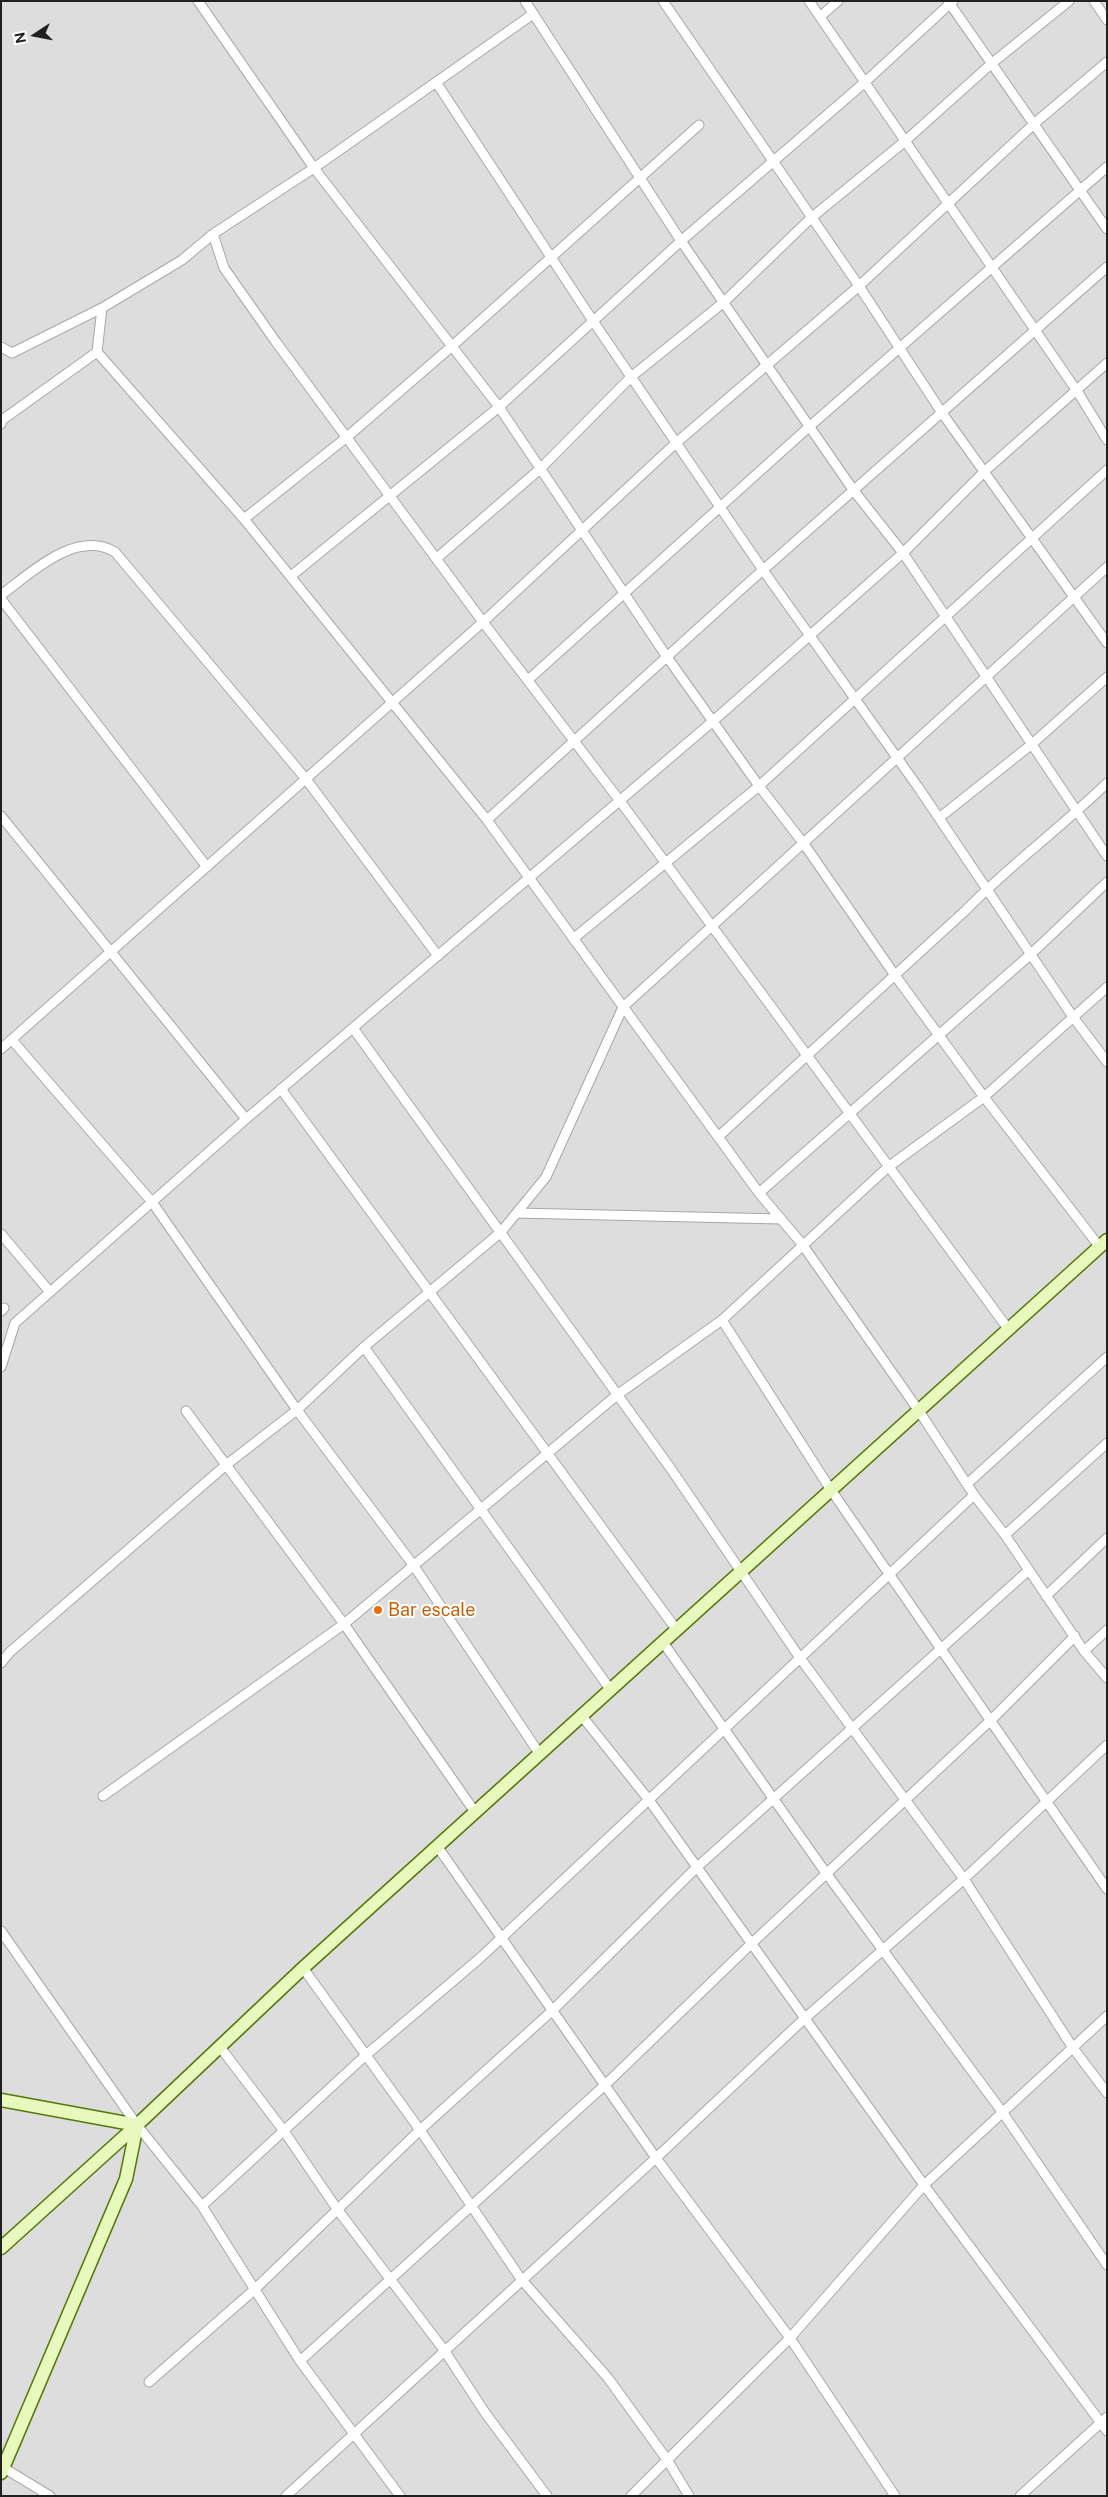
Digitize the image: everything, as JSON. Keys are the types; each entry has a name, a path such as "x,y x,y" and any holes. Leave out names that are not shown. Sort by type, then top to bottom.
{"street":[{"path":"1,2248 137,2125 303,1968 1103,1243 984,1097 894,974 804,844 759,786 666,657 499,408 314,168 198,1"},
{"path":"525,1 681,242 854,491 903,554 1107,856"},
{"path":"663,1 859,286 942,413 1107,643"},
{"path":"810,1 904,142 1076,390 1107,440"},
{"path":"821,16 838,1"},
{"path":"436,558 540,469 631,377 724,302 811,218 904,142 991,64 1069,1"},
{"path":"1094,1 1107,20"},
{"path":"290,576 499,408 681,242 864,83 950,2 991,64 1035,123 1079,192 1107,229"},
{"path":"1,347 12,353 102,308 182,260 213,234 314,168 533,14"},
{"path":"1,1049 483,622 676,443 859,286 1035,123 1107,62"},
{"path":"436,82 550,257 720,508 896,756 1073,1017 1107,1062"},
{"path":"244,519 347,437 451,347 698,125"},
{"path":"528,680 625,595 810,426 1107,167"},
{"path":"213,234 224,268 389,495 620,801 1008,1330"},
{"path":"487,820 763,570 1107,267"},
{"path":"102,308 97,352 244,519 487,820 759,1193 802,1244 919,1411 974,1495 1006,1535 1084,1651 1107,1678"},
{"path":"1,424 2,420 97,352"},
{"path":"1,1367 16,1322 246,1119 620,801 810,636 903,554 985,471 1107,363"},
{"path":"573,939 759,786 944,615 1107,470"},
{"path":"1,595 52,558 74,548 93,544 106,547 115,552 306,779 438,956"},
{"path":"1,1663 6,1651 226,1465 297,1410 364,1347 501,1232 546,1177 623,1007 804,844 896,756 987,678 1073,595 1107,567"},
{"path":"1,599 207,867"},
{"path":"939,818 1032,744 1107,677"},
{"path":"718,1137 987,889 1077,812 1107,783"},
{"path":"2,817 246,1119"},
{"path":"759,1193 1031,954 1107,882"},
{"path":"103,1796 344,1624 617,1395 722,1320 802,1244 888,1167 984,1097 1107,987"},
{"path":"353,1028 671,1469 800,1658 964,1879 1073,2048 1107,2093"},
{"path":"12,1040 152,1202 297,1410 414,1566 539,1753"},
{"path":"281,1089 676,1629"},
{"path":"517,1212 781,1219"},
{"path":"1,1234 50,1292"},
{"path":"722,1320 831,1490 1107,1889"},
{"path":"364,1347 610,1689"},
{"path":"967,1484 1107,1357"},
{"path":"186,1411 344,1624 475,1812"},
{"path":"1006,1535 1107,1443"},
{"path":"202,2206 366,2055 502,1937 974,1495"},
{"path":"1046,1596 1107,1538"},
{"path":"149,2382 254,2290 420,2130 553,2010 696,1868 1029,1570"},
{"path":"1084,1651 1107,1630"},
{"path":"300,2361 605,2085 826,1873 991,1720 1074,1636"},
{"path":"662,1641 826,1873 1003,2113 1107,2265"},
{"path":"581,1715 649,1800 924,2185 1104,2420 1107,2432"},
{"path":"286,2496 521,2279 656,2158 804,2019 964,1879 1107,1744"},
{"path":"437,1846 656,2158 790,2338 896,2496"},
{"path":"1,1931 137,2125 202,2206 300,2361 400,2496"},
{"path":"303,1968 420,2130 521,2279 608,2378 668,2461 689,2496"},
{"path":"632,2496 790,2338 924,2185 1107,2016"},
{"path":"220,2046 284,2131 390,2280 444,2350 486,2414 548,2496"},
{"path":"1,2100 137,2125"},
{"path":"50,2496 2,2470 126,2179 137,2125"},
{"path":"1020,2496 1104,2420"}],"shaded area":[{"path":"1,1 1107,1 1107,2496 1,2496"}],"place":[{"name":"Bar escale","path":"378,1610"}]}
